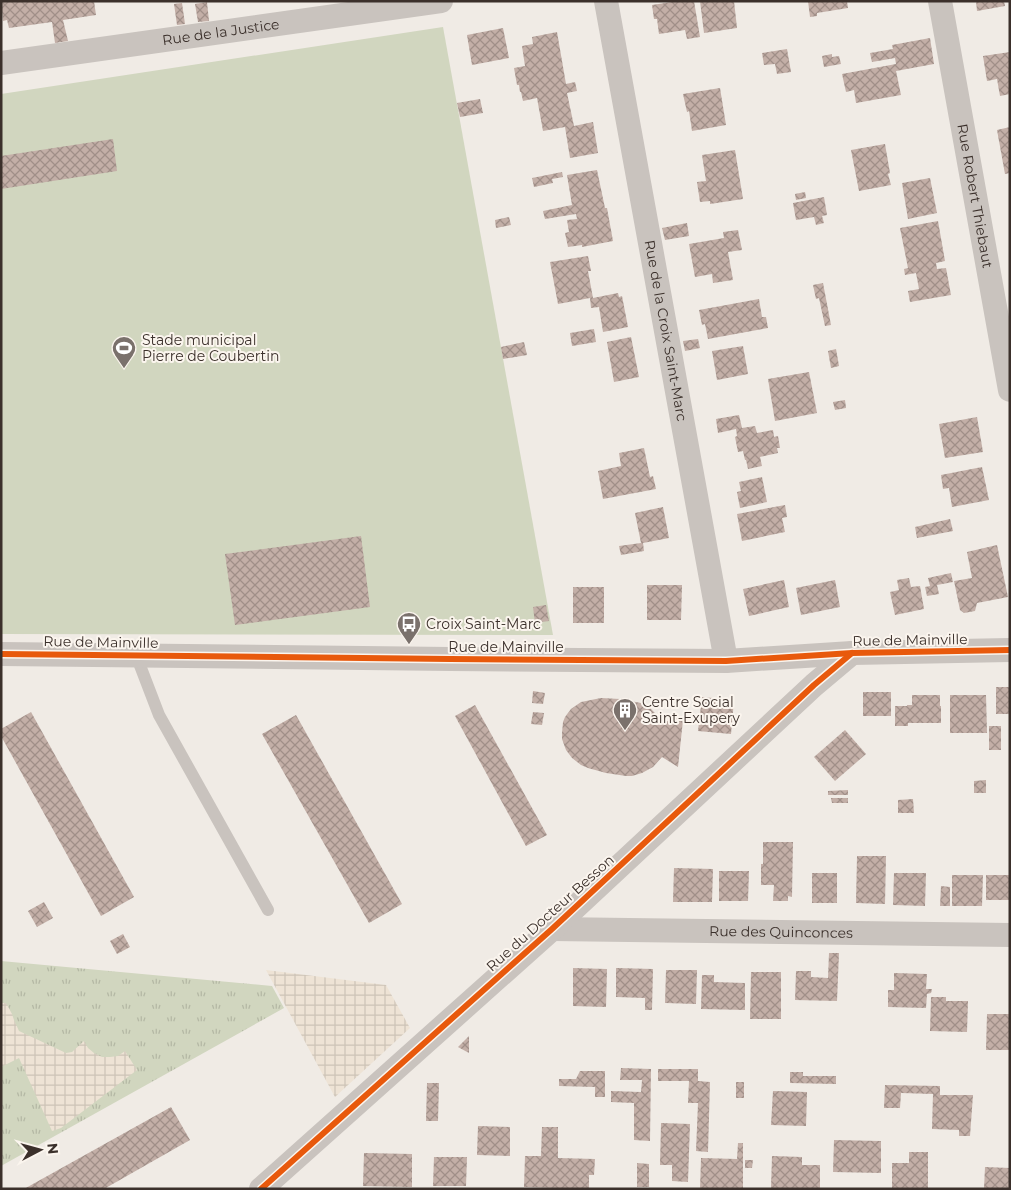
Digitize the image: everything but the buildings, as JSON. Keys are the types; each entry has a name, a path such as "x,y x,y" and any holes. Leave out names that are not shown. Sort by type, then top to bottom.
{"street":[{"name":"Rue de la Justice","path":"1,62 442,1"},
{"name":"Rue de la Croix Saint-Marc","path":"606,1 726,661"},
{"name":"Rue Robert Thiebaut","path":"940,1 1010,390"},
{"name":"Rue de Mainville","path":"1,654 726,661 852,653 1010,650"},
{"name":"Rue du Docteur Besson","path":"261,1189 552,929 814,685 852,653"},
{"name":"Rue des Quinconces","path":"552,929 1010,936"}],"lane":[{"path":"136,655 159,716 268,910"}],"green space":[{"path":"443,27 553,635 1,634 1,94"},
{"path":"1,961 272,986 284,1008 1,1166"}],"shaded area":[{"path":"266,970 386,985 410,1028 335,1097"},
{"path":"1,1003 6,1003 19,1031 66,1053 72,1052 84,1041 88,1048 102,1057 118,1056 125,1051 137,1070 61,1128 52,1131 19,1058 1,1067"}],"cycle path":[{"path":"1,654 726,661 852,653 1010,650"},
{"path":"261,1189 552,929 814,685 852,653"}],"place":[{"name":"Stade municipal Pierre de Coubertin","path":"124,369"},
{"name":"Croix Saint-Marc","path":"409,645"},
{"name":"Centre Social Saint-Exupery","path":"625,731"}]}
